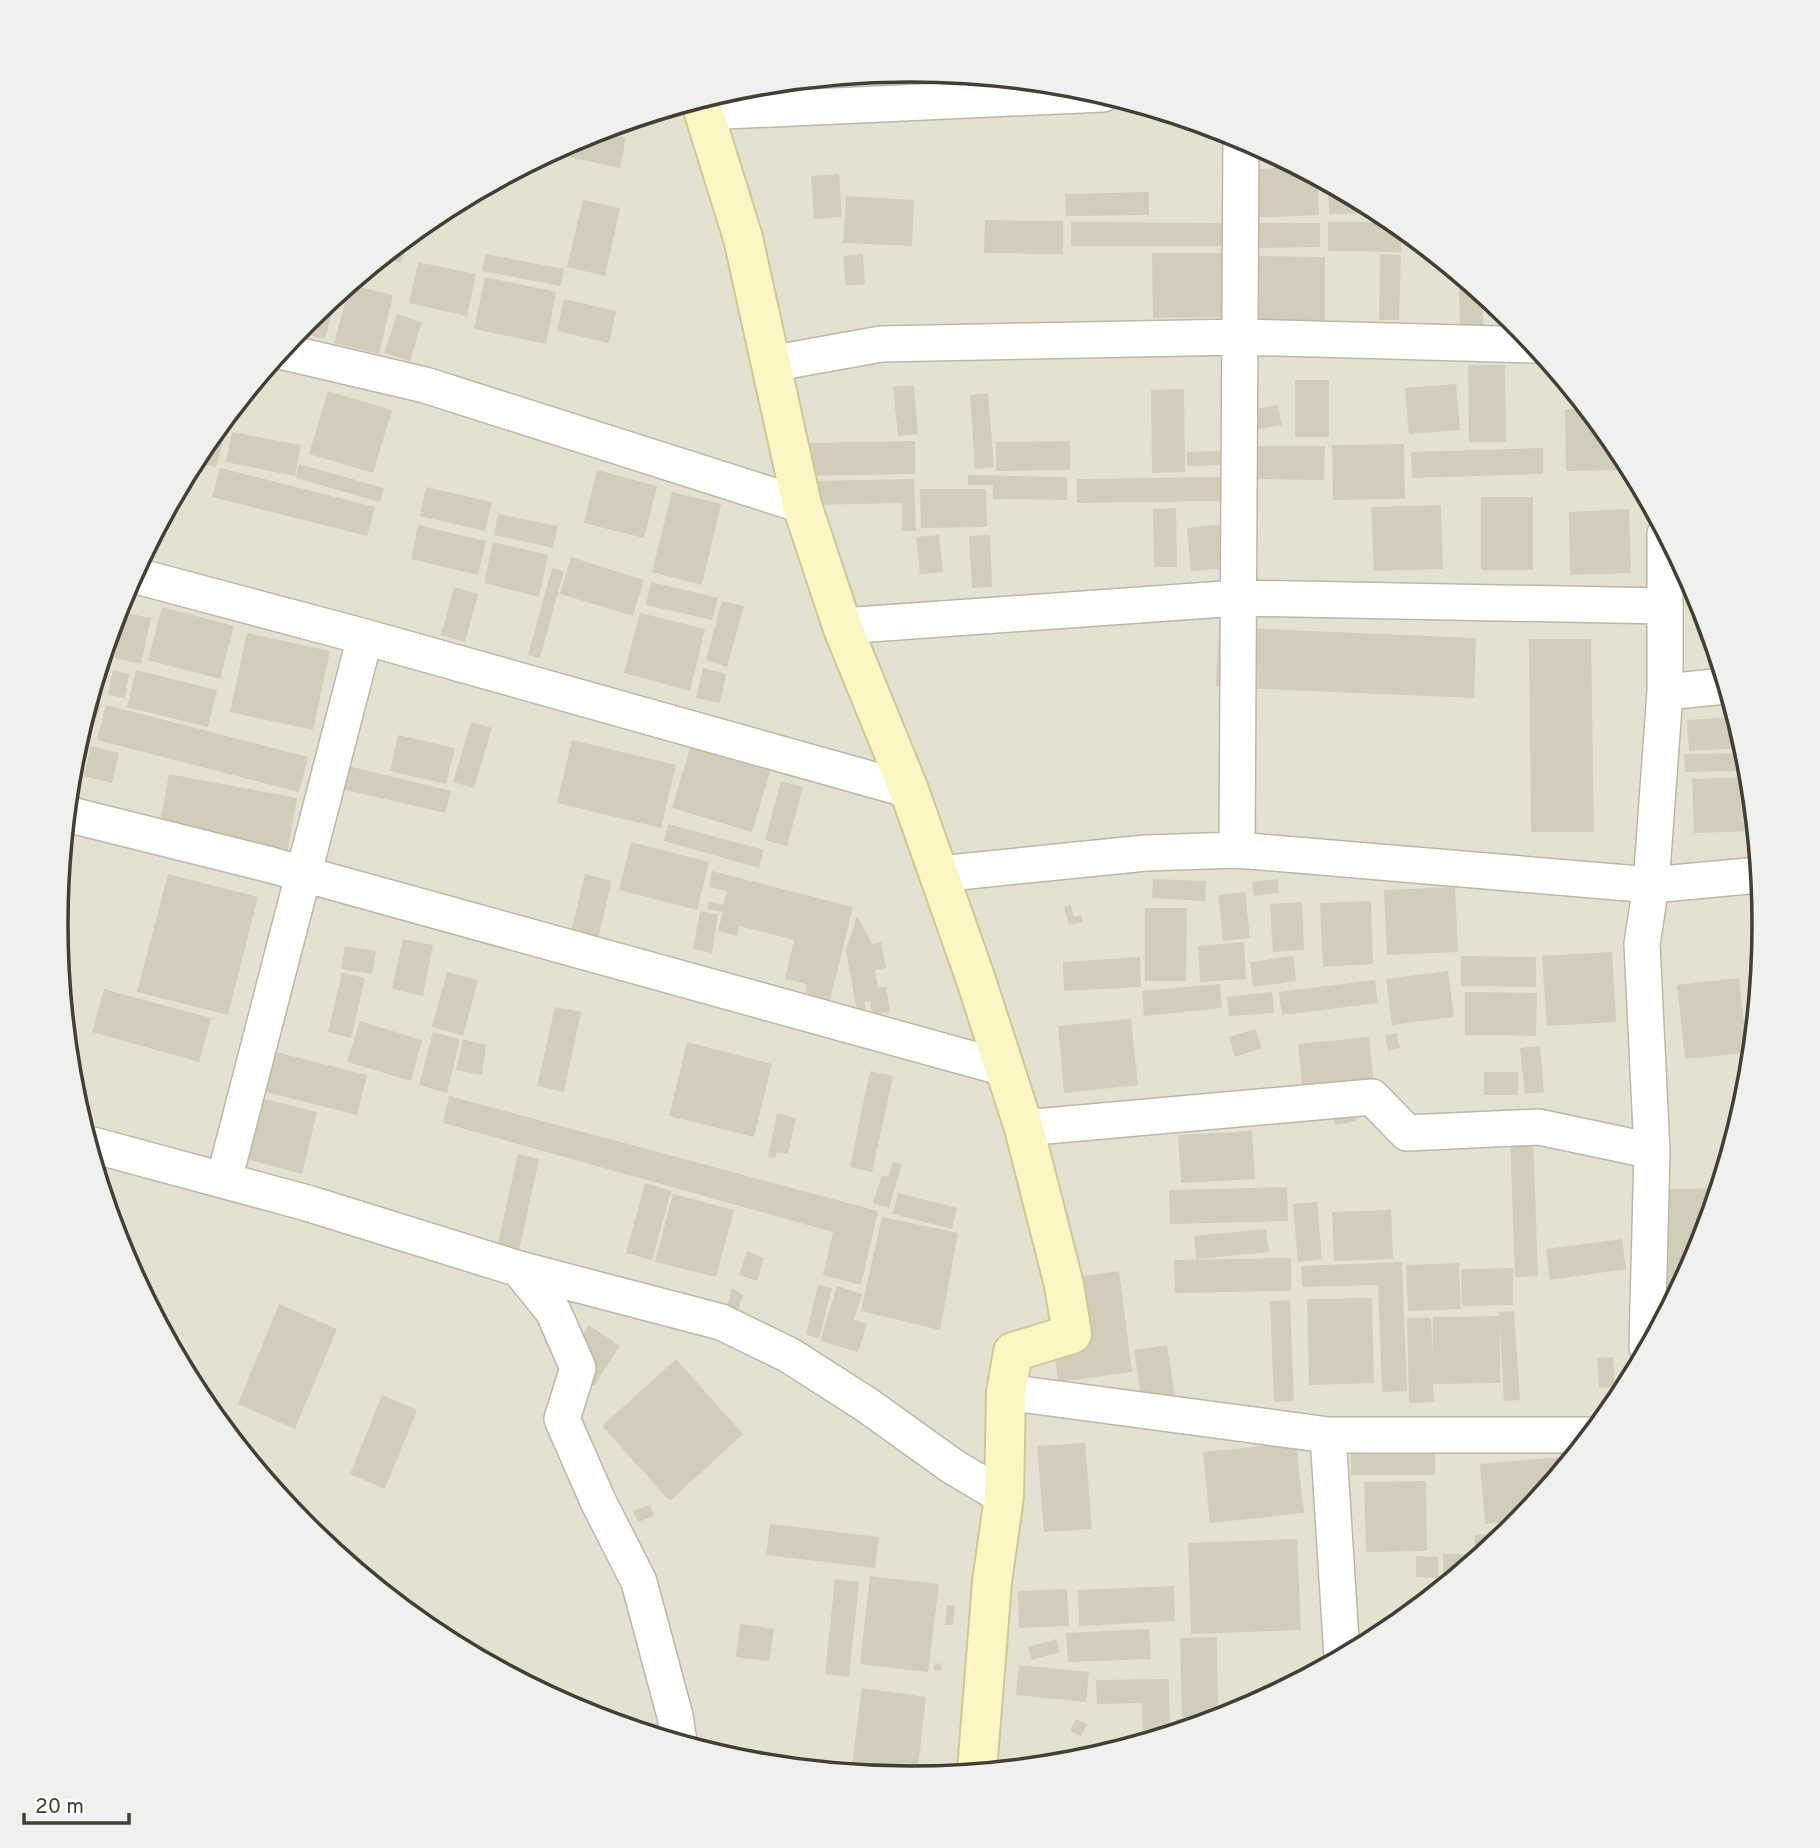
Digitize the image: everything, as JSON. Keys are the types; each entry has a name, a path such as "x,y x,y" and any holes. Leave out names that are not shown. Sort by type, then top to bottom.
{"street":[{"path":"714,106 1058,95"},
{"path":"703,108 743,238 802,505 842,626 909,790 939,874 1024,1128 1064,1285 1072,1334 1013,1353 1006,1392 1004,1497 992,1582 978,1763"},
{"path":"1237,850 1241,150"},
{"path":"771,364 881,344 1240,337 1520,345"},
{"path":"292,354 425,385 802,505"},
{"path":"1647,1329 1652,1151 1642,944 1651,885 1665,692 1665,552"},
{"path":"143,578 365,637 909,790"},
{"path":"842,626 1238,598 1665,606"},
{"path":"224,1180 365,637"},
{"path":"1665,692 1717,686"},
{"path":"75,816 303,875 1004,1068"},
{"path":"939,874 1146,853 1237,850 1651,885 1750,876"},
{"path":"1024,1128 1372,1097 1408,1133 1539,1127 1652,1151"},
{"path":"98,1146 307,1203 519,1269 721,1322 789,1355 867,1405 952,1466 1004,1497"},
{"path":"519,1269 553,1311 578,1368 562,1419 598,1501 639,1581 678,1733"},
{"path":"1006,1392 1328,1435 1579,1435"},
{"path":"1328,1435 1341,1647"}],"shaded area":[{"path":"910,82 1020,89 1074,98 1181,127 1232,146 1331,195 1378,224 1465,291 1543,369 1578,412 1610,456 1665,552 1688,602 1723,706 1745,814 1752,924 1745,1034 1736,1088 1707,1195 1688,1246 1639,1345 1610,1392 1543,1479 1465,1557 1422,1592 1378,1624 1282,1679 1232,1702 1128,1737 1020,1759 965,1764 910,1766 800,1759 746,1750 639,1721 588,1702 489,1653 442,1624 355,1557 277,1479 242,1436 210,1392 155,1296 132,1246 97,1142 75,1034 70,979 68,924 75,814 84,760 113,653 132,602 181,503 210,456 277,369 355,291 398,256 442,224 538,169 588,146 692,111 800,89 855,84"}],"building":[{"path":"615,136 626,138 620,168 566,156"},
{"path":"1280,168 1318,188 1319,215 1250,218 1247,170"},
{"path":"839,174 842,217 814,219 811,176"},
{"path":"1149,192 1149,215 1066,216 1065,194"},
{"path":"1328,194 1361,213 1329,214"},
{"path":"846,196 914,200 912,246 843,243"},
{"path":"583,200 620,208 605,276 567,267"},
{"path":"985,220 1063,221 1063,254 984,253"},
{"path":"1071,222 1224,223 1224,246 1071,246"},
{"path":"1328,222 1375,222 1401,241 1401,252 1328,251"},
{"path":"1248,223 1320,223 1320,247 1248,248"},
{"path":"404,251 401,263 393,260"},
{"path":"1152,253 1226,253 1226,317 1153,318"},
{"path":"486,254 564,269 561,286 482,271"},
{"path":"863,254 865,284 846,286 843,256"},
{"path":"1380,254 1401,255 1399,320 1379,320"},
{"path":"1249,256 1325,257 1325,321 1248,320"},
{"path":"418,262 476,274 467,316 409,303"},
{"path":"485,277 556,292 546,344 474,329"},
{"path":"1459,286 1483,308 1483,329 1460,329"},
{"path":"360,287 393,295 379,354 334,343 346,300"},
{"path":"564,299 616,311 609,343 557,331"},
{"path":"332,313 325,339 309,335"},
{"path":"397,314 422,322 410,361 384,353"},
{"path":"1468,365 1505,365 1506,442 1469,442"},
{"path":"1295,380 1329,380 1329,437 1295,437"},
{"path":"1456,384 1460,430 1409,434 1405,388"},
{"path":"914,385 918,434 898,436 893,387"},
{"path":"1184,389 1185,472 1152,473 1151,390"},
{"path":"328,391 392,410 373,473 309,454"},
{"path":"988,393 994,467 975,469 970,395"},
{"path":"1278,405 1282,425 1254,430 1251,410"},
{"path":"1565,409 1576,409 1619,470 1566,471"},
{"path":"232,432 301,445 295,476 226,462"},
{"path":"915,441 915,474 805,476 804,443"},
{"path":"1070,441 1070,470 996,471 996,442"},
{"path":"220,442 222,443 216,467 205,464"},
{"path":"1404,444 1405,499 1333,500 1332,445"},
{"path":"1255,446 1325,446 1324,480 1255,479"},
{"path":"1543,448 1543,474 1412,478 1411,452"},
{"path":"1227,451 1227,465 1187,466 1187,452"},
{"path":"299,464 384,488 380,502 296,478"},
{"path":"220,468 375,507 367,536 212,497"},
{"path":"597,470 657,486 644,538 584,523"},
{"path":"968,475 1067,477 1067,500 993,499 993,485 968,485"},
{"path":"1225,477 1226,501 1077,503 1077,479"},
{"path":"914,479 916,531 902,531 902,503 811,505 811,481"},
{"path":"426,487 492,502 485,531 420,516"},
{"path":"920,489 986,489 987,527 921,528"},
{"path":"672,492 721,504 702,585 652,572"},
{"path":"1481,497 1533,497 1533,570 1481,570"},
{"path":"1441,505 1443,569 1374,571 1371,507"},
{"path":"1176,508 1177,567 1154,567 1153,509"},
{"path":"1629,509 1631,573 1570,575 1569,512"},
{"path":"498,514 558,526 553,548 494,535"},
{"path":"1225,524 1230,568 1191,571 1187,528"},
{"path":"418,525 486,541 478,575 411,559"},
{"path":"939,535 943,572 920,574 916,537"},
{"path":"990,535 992,587 972,588 969,536"},
{"path":"493,542 548,555 539,597 484,583"},
{"path":"571,557 644,580 633,616 560,594"},
{"path":"552,568 564,571 540,658 528,655"},
{"path":"651,582 718,598 712,620 646,605"},
{"path":"454,587 478,594 465,642 441,635"},
{"path":"722,601 744,606 727,667 706,660"},
{"path":"162,607 234,626 220,679 148,660"},
{"path":"640,613 705,629 690,691 624,673"},
{"path":"128,614 151,618 141,664 114,658"},
{"path":"1219,627 1476,638 1474,698 1216,687"},
{"path":"247,633 330,651 313,730 230,712"},
{"path":"1529,639 1591,639 1594,832 1531,832"},
{"path":"703,668 726,674 720,703 696,698"},
{"path":"113,670 129,674 125,698 108,695"},
{"path":"136,670 217,690 208,727 127,707"},
{"path":"98,704 101,705 92,727"},
{"path":"106,705 308,757 299,792 97,740"},
{"path":"1726,718 1733,749 1689,751 1687,720"},
{"path":"471,722 492,728 474,788 453,782"},
{"path":"398,735 455,748 446,784 390,771"},
{"path":"572,740 676,765 661,828 557,803"},
{"path":"91,746 119,753 112,783 84,776"},
{"path":"690,748 770,771 752,832 672,808"},
{"path":"1734,753 1738,771 1685,772 1684,754"},
{"path":"348,766 451,791 445,813 342,789"},
{"path":"169,774 297,798 287,854 159,829"},
{"path":"1739,777 1747,831 1694,833 1692,779"},
{"path":"781,781 803,787 787,846 765,840"},
{"path":"668,824 764,850 759,868 664,841"},
{"path":"631,842 709,862 697,910 619,890"},
{"path":"712,871 853,907 830,1000 806,993 806,984 785,979 794,940 739,926 737,936 718,931 723,912 707,909 709,901 723,905 727,891 709,887"},
{"path":"168,874 258,897 228,1015 137,992"},
{"path":"585,874 612,881 595,950 568,944"},
{"path":"1153,879 1206,881 1205,901 1152,898"},
{"path":"1278,879 1279,893 1254,896 1252,882"},
{"path":"1455,887 1458,952 1387,955 1384,890"},
{"path":"1245,892 1250,938 1223,941 1218,895"},
{"path":"1371,901 1373,964 1323,967 1320,903"},
{"path":"1302,902 1304,950 1273,952 1270,904"},
{"path":"1071,905 1074,917 1081,915 1083,922 1069,925 1064,907"},
{"path":"1145,908 1187,908 1186,981 1145,981"},
{"path":"700,911 718,914 712,953 693,949"},
{"path":"857,916 872,944 881,942 886,968 875,970 878,988 886,987 890,1012 872,1015 870,1001 864,1002 867,1016 858,1017 846,950"},
{"path":"403,939 433,945 423,996 392,989"},
{"path":"1244,942 1246,979 1200,982 1198,946"},
{"path":"345,946 376,951 372,974 341,969"},
{"path":"1612,952 1616,1022 1547,1026 1542,956"},
{"path":"1293,956 1296,981 1253,987 1250,962"},
{"path":"1461,956 1536,957 1536,987 1461,986"},
{"path":"1140,957 1141,987 1064,991 1063,962"},
{"path":"1448,971 1454,1017 1392,1025 1386,979"},
{"path":"447,972 478,980 463,1036 432,1027"},
{"path":"342,973 365,978 351,1038 328,1032"},
{"path":"1739,978 1745,1034 1742,1054 1685,1059 1677,985"},
{"path":"1375,980 1378,1003 1282,1015 1279,992"},
{"path":"1220,984 1222,1008 1144,1016 1142,991"},
{"path":"104,989 211,1018 199,1062 92,1032"},
{"path":"1272,992 1274,1013 1229,1016 1227,997"},
{"path":"1465,992 1537,993 1536,1036 1465,1035"},
{"path":"555,1007 581,1012 564,1092 537,1086"},
{"path":"1131,1019 1138,1085 1064,1093 1058,1026"},
{"path":"360,1021 422,1040 411,1081 347,1062"},
{"path":"1255,1029 1262,1048 1235,1057 1229,1037"},
{"path":"433,1032 460,1039 447,1093 419,1085"},
{"path":"1397,1033 1400,1048 1388,1051 1385,1035"},
{"path":"1369,1037 1374,1085 1303,1093 1298,1044"},
{"path":"463,1039 486,1045 482,1075 456,1070"},
{"path":"687,1042 772,1064 754,1137 669,1116"},
{"path":"252,1046 367,1075 357,1115 242,1086"},
{"path":"1540,1046 1544,1092 1525,1094 1520,1048"},
{"path":"870,1071 893,1076 872,1172 850,1167"},
{"path":"1484,1072 1518,1072 1518,1095 1484,1095"},
{"path":"229,1090 317,1112 302,1174 249,1160 245,1177 209,1167"},
{"path":"449,1096 878,1211 861,1285 823,1275 833,1232 443,1123"},
{"path":"1353,1108 1356,1121 1335,1125 1333,1111"},
{"path":"777,1113 796,1118 788,1154 777,1152 775,1158 768,1157"},
{"path":"1252,1131 1255,1179 1181,1183 1178,1135"},
{"path":"1533,1135 1538,1276 1515,1277 1510,1136"},
{"path":"518,1154 539,1159 519,1251 497,1247"},
{"path":"893,1162 902,1164 889,1208 873,1203 882,1175 888,1177"},
{"path":"645,1183 671,1191 652,1260 626,1253"},
{"path":"1287,1187 1288,1221 1170,1224 1169,1190"},
{"path":"1709,1188 1688,1246 1667,1292 1666,1189"},
{"path":"898,1193 957,1208 952,1229 893,1214"},
{"path":"673,1194 734,1210 716,1277 655,1262"},
{"path":"1317,1202 1322,1259 1298,1262 1293,1204"},
{"path":"1391,1210 1393,1259 1334,1261 1332,1212"},
{"path":"882,1217 958,1233 940,1330 861,1311"},
{"path":"1266,1229 1269,1252 1196,1259 1194,1236"},
{"path":"1622,1239 1626,1269 1550,1280 1546,1249"},
{"path":"747,1251 764,1258 757,1281 739,1275"},
{"path":"1291,1258 1291,1291 1175,1293 1174,1260"},
{"path":"1402,1262 1407,1391 1382,1392 1378,1285 1302,1287 1301,1266"},
{"path":"1459,1263 1461,1309 1408,1311 1406,1265"},
{"path":"1513,1268 1513,1305 1462,1306 1461,1269"},
{"path":"1119,1271 1132,1372 1058,1382 1045,1281"},
{"path":"818,1285 832,1288 819,1338 806,1335"},
{"path":"837,1286 862,1294 854,1319 867,1324 858,1352 820,1341"},
{"path":"732,1288 743,1295 737,1314 727,1306"},
{"path":"1372,1298 1374,1383 1309,1385 1307,1299"},
{"path":"1290,1300 1294,1401 1274,1402 1270,1301"},
{"path":"279,1304 337,1329 295,1429 238,1404"},
{"path":"1514,1311 1520,1400 1504,1401 1500,1325 1500,1383 1433,1384 1434,1402 1409,1403 1407,1318 1431,1318 1433,1355 1433,1317 1499,1316 1499,1312"},
{"path":"589,1325 620,1346 594,1386 562,1365"},
{"path":"1167,1345 1175,1398 1142,1402 1134,1350"},
{"path":"1613,1357 1613,1387 1599,1388 1597,1358"},
{"path":"676,1359 743,1434 670,1501 602,1426"},
{"path":"382,1395 417,1410 385,1489 350,1474"},
{"path":"1085,1443 1092,1529 1044,1532 1037,1446"},
{"path":"1296,1443 1304,1513 1210,1523 1203,1452"},
{"path":"1351,1450 1435,1450 1435,1475 1351,1475"},
{"path":"1561,1457 1501,1523 1485,1524 1480,1464"},
{"path":"1426,1481 1427,1551 1366,1552 1364,1482"},
{"path":"650,1505 654,1516 638,1522 633,1511"},
{"path":"770,1524 879,1537 875,1568 766,1555"},
{"path":"1490,1533 1475,1547 1474,1535"},
{"path":"1297,1539 1301,1630 1191,1634 1188,1543"},
{"path":"1443,1554 1468,1554 1465,1557 1444,1574"},
{"path":"1416,1556 1438,1557 1438,1578 1416,1577"},
{"path":"870,1576 939,1584 928,1672 860,1664"},
{"path":"835,1579 859,1582 849,1677 825,1674"},
{"path":"1174,1586 1175,1621 1079,1626 1078,1590"},
{"path":"1067,1589 1069,1626 1019,1628 1018,1591"},
{"path":"947,1605 955,1605 953,1625 945,1625"},
{"path":"740,1624 774,1629 769,1661 736,1657"},
{"path":"1149,1629 1151,1659 1068,1662 1066,1633"},
{"path":"1217,1637 1218,1707 1192,1717 1182,1717 1180,1638"},
{"path":"1056,1639 1060,1652 1032,1660 1028,1647"},
{"path":"940,1663 942,1670 935,1671 933,1665"},
{"path":"1019,1665 1089,1672 1086,1702 1016,1695"},
{"path":"1169,1679 1170,1724 1143,1733 1142,1703 1097,1704 1096,1680"},
{"path":"862,1688 926,1697 918,1766 852,1764"},
{"path":"1076,1719 1087,1724 1081,1736 1070,1731"}]}
